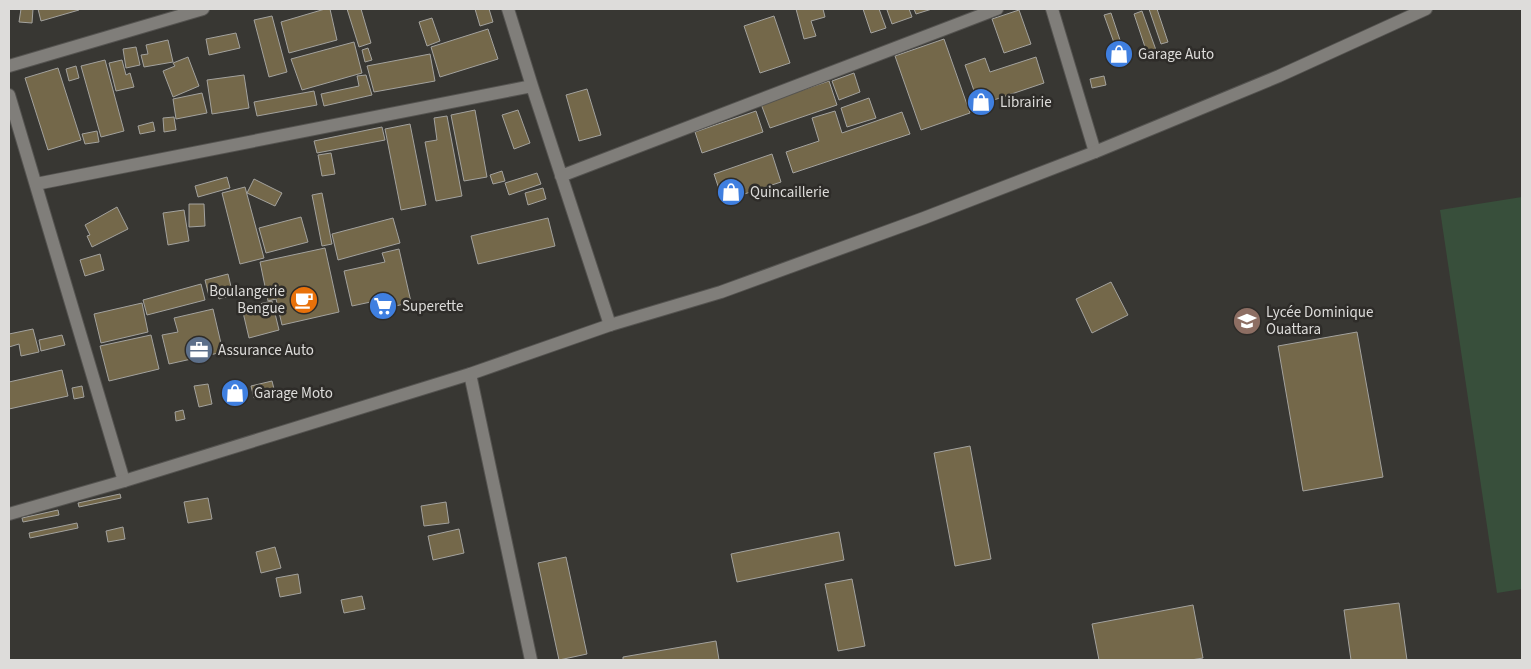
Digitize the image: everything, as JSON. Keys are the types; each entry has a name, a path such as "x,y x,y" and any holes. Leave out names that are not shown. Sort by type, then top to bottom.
{"street":[{"path":"9,66 203,9"},
{"path":"508,9 610,325"},
{"path":"561,176 997,9"},
{"path":"1052,9 1095,152"},
{"path":"9,514 470,374 610,325 730,289 924,218 1095,152 1278,76 1426,9"},
{"path":"36,184 532,86"},
{"path":"9,95 124,480"},
{"path":"470,374 531,660"}],"green space":[{"path":"1522,197 1522,589 1497,593 1440,210"}],"building":[{"path":"21,9 33,9 32,23 19,22"},
{"path":"38,9 79,9 79,10 41,21"},
{"path":"330,9 337,40 289,53 281,22"},
{"path":"347,9 361,9 371,43 359,47"},
{"path":"475,9 489,9 493,22 480,26"},
{"path":"796,9 823,9 825,17 811,21 816,36 804,39"},
{"path":"863,9 879,9 886,28 871,33"},
{"path":"909,9 912,17 892,24 887,10"},
{"path":"914,9 932,9 916,14"},
{"path":"1149,9 1157,9 1168,42 1161,44"},
{"path":"1019,10 1031,44 1004,53 992,19"},
{"path":"1142,11 1156,50 1147,53 1134,14"},
{"path":"1111,13 1123,49 1117,51 1104,15"},
{"path":"272,16 287,72 269,77 254,20"},
{"path":"774,16 790,63 760,73 744,26"},
{"path":"432,18 440,41 427,46 419,22"},
{"path":"488,29 498,59 440,77 431,47"},
{"path":"236,33 240,48 209,55 206,39"},
{"path":"944,39 970,113 921,130 895,56"},
{"path":"168,40 173,62 144,67 141,55 148,54 146,45"},
{"path":"354,42 362,73 302,90 291,59"},
{"path":"136,47 140,65 126,68 123,49"},
{"path":"368,48 372,60 365,62 362,50"},
{"path":"430,54 435,81 374,92 367,66"},
{"path":"188,57 199,86 173,97 163,71 175,66 173,63"},
{"path":"1036,57 1044,83 979,105 965,65 985,58 990,72"},
{"path":"105,60 124,131 101,137 81,66"},
{"path":"122,60 126,75 130,73 134,87 116,91 109,63"},
{"path":"76,66 79,78 69,81 66,69"},
{"path":"58,68 81,140 48,150 25,78"},
{"path":"854,73 860,92 839,100 832,81"},
{"path":"244,75 249,108 212,114 207,80"},
{"path":"366,75 372,95 324,106 321,94 359,86 357,76"},
{"path":"1104,76 1106,85 1092,88 1090,79"},
{"path":"829,81 837,105 770,128 761,104"},
{"path":"587,89 601,135 579,141 566,95"},
{"path":"314,91 317,105 257,116 254,102"},
{"path":"202,93 207,113 176,119 173,99"},
{"path":"869,98 876,118 847,127 841,108"},
{"path":"475,110 487,177 464,181 451,115"},
{"path":"518,110 530,143 514,149 502,115"},
{"path":"756,111 763,132 702,153 695,132"},
{"path":"835,111 842,133 902,112 910,134 793,173 786,152 819,141 812,118"},
{"path":"447,116 462,196 436,201 425,142 437,140 434,118"},
{"path":"174,117 176,130 164,132 163,118"},
{"path":"153,122 155,131 140,134 138,126"},
{"path":"410,124 426,205 401,210 385,129"},
{"path":"382,127 385,140 317,153 314,141"},
{"path":"97,131 99,142 85,144 82,134"},
{"path":"331,153 335,174 322,176 318,155"},
{"path":"772,154 781,182 723,201 714,174"},
{"path":"502,171 505,181 493,184 490,175"},
{"path":"537,173 541,184 509,195 505,183"},
{"path":"227,177 230,188 198,197 195,186"},
{"path":"254,179 282,193 275,206 247,193"},
{"path":"245,187 264,258 240,264 222,193"},
{"path":"543,188 546,199 528,205 525,193"},
{"path":"322,193 332,244 322,246 312,195"},
{"path":"189,204 204,204 205,226 189,227"},
{"path":"117,207 128,229 92,247 87,236 90,235 85,225"},
{"path":"184,210 189,241 168,245 163,213"},
{"path":"301,217 308,242 266,253 259,228"},
{"path":"393,218 400,243 338,260 332,234"},
{"path":"548,218 555,246 478,264 471,236"},
{"path":"325,248 339,312 282,325 276,299 268,301 260,262"},
{"path":"399,249 411,302 396,306 394,297 352,306 344,271 385,262 382,253"},
{"path":"100,254 104,270 85,276 80,260"},
{"path":"228,274 233,295 219,299 217,294 209,296 205,280"},
{"path":"1111,282 1128,315 1092,333 1076,299"},
{"path":"201,284 205,300 147,315 143,300"},
{"path":"272,301 279,330 249,338 242,308"},
{"path":"142,303 148,332 101,343 94,314"},
{"path":"213,309 223,352 169,364 162,335 178,332 174,318"},
{"path":"33,329 39,352 21,356 19,344 9,347 9,334"},
{"path":"1357,332 1383,477 1303,491 1278,346"},
{"path":"62,335 65,345 41,351 39,340"},
{"path":"151,335 159,369 109,381 100,346"},
{"path":"62,370 68,396 9,409 9,382"},
{"path":"272,381 275,393 254,398 251,386"},
{"path":"208,384 212,404 199,407 194,386"},
{"path":"82,386 84,397 74,399 72,388"},
{"path":"183,410 185,419 176,421 175,412"},
{"path":"970,446 991,559 955,566 934,453"},
{"path":"120,494 121,498 79,507 78,503"},
{"path":"208,498 212,519 188,523 184,502"},
{"path":"446,502 449,523 424,526 421,506"},
{"path":"58,510 59,515 23,522 22,518"},
{"path":"77,523 78,528 30,538 29,533"},
{"path":"123,527 125,539 108,542 106,531"},
{"path":"459,529 464,553 433,560 428,536"},
{"path":"839,532 844,560 737,582 731,554"},
{"path":"275,547 281,568 261,573 256,552"},
{"path":"566,557 587,654 559,660 538,563"},
{"path":"298,574 301,593 280,597 276,578"},
{"path":"852,579 865,646 838,651 825,584"},
{"path":"362,596 365,609 344,613 341,600"},
{"path":"1399,603 1407,660 1351,660 1344,610"},
{"path":"1193,605 1203,658 1191,660 1099,660 1092,624"},
{"path":"716,641 719,660 623,660 623,657"}],"place":[{"name":"Garage Auto","path":"1119,54"},
{"name":"Librairie","path":"981,102"},
{"name":"Quincaillerie","path":"731,192"},
{"name":"Boulangerie Bengue","path":"304,300"},
{"name":"Superette","path":"383,306"},
{"name":"Lycée Dominique Ouattara","path":"1247,321"},
{"name":"Assurance Auto","path":"199,350"},
{"name":"Garage Moto","path":"235,393"}]}
